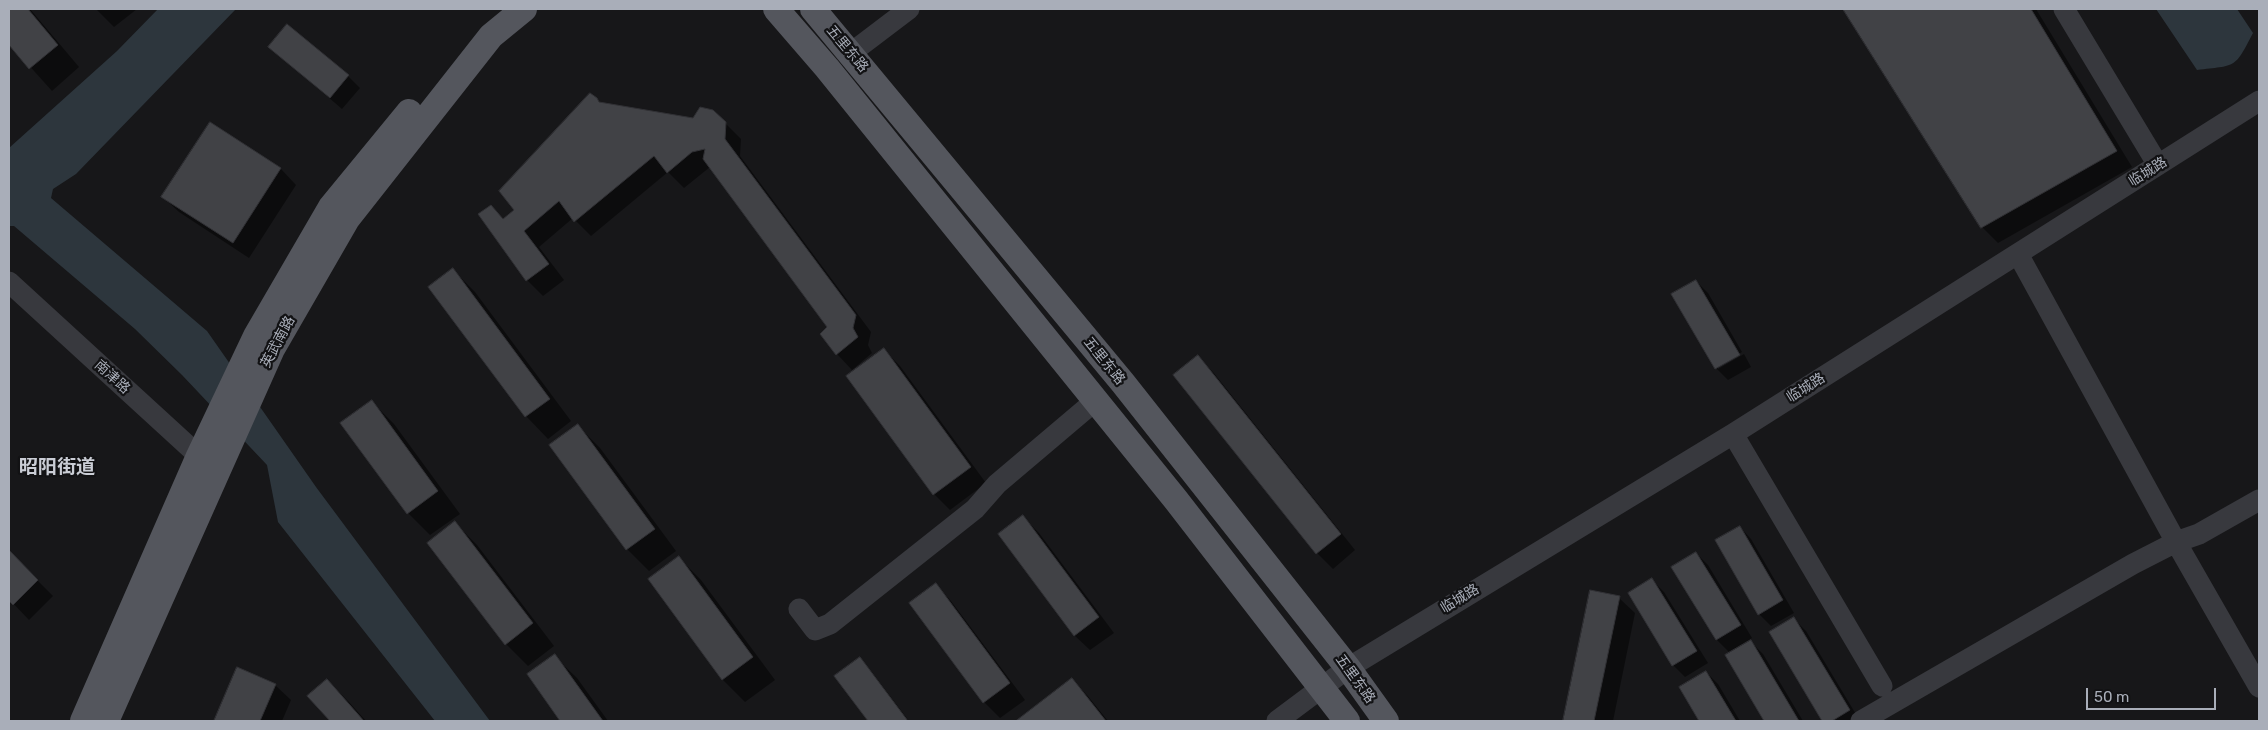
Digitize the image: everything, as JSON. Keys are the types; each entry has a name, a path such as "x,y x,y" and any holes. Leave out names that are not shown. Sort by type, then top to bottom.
{"main road":[{"name":"英武南路","path":"83,721 264,343 331,208 478,27 500,9"},
{"name":"英武南路","path":"264,343 347,219 491,36 524,9"},
{"name":"五里东路","path":"776,9 827,68 1176,500 1347,721"},
{"name":"五里东路","path":"813,9 851,52 1117,376 1348,668 1386,721"},
{"name":"英武南路","path":"106,721 209,461"}],"street":[{"path":"851,52 909,9"},
{"path":"2064,9 2158,165"},
{"name":"临城路","path":"1277,721 1321,686 1348,668 1733,434 2259,101"},
{"path":"2018,254 2176,542 2259,687"},
{"name":"南津路","path":"9,282 209,461"},
{"path":"799,609 815,630 830,624 976,509 998,484 1095,401"},
{"path":"1733,434 1882,686"},
{"path":"1861,721 2132,564 2176,542 2199,534 2259,500"}],"shaded area":[{"path":"158,9 236,9 76,174 53,189 51,198 207,331 316,487 490,721 435,721 278,522 267,465 182,375 135,329 14,226 9,226 9,148 117,51"},
{"path":"2156,9 2237,9 2253,33 2242,54 2232,64 2197,70"}],"building":[{"path":"9,9 28,9 58,45 29,69 9,45"},
{"path":"1843,9 2031,9 2117,151 1981,228"},
{"path":"287,24 349,75 330,98 268,47"},
{"path":"590,93 599,102 693,118 700,107 713,110 726,122 725,139 856,315 853,328 858,337 836,355 820,334 827,327 703,159 705,149 692,152 667,173 654,156 574,222 559,201 524,231 549,264 526,281 478,214 491,205 503,219 514,210 499,191"},
{"path":"210,122 281,168 233,243 161,197"},
{"path":"453,268 550,399 525,417 428,287"},
{"path":"1696,280 1740,355 1715,369 1671,294"},
{"path":"884,348 971,467 933,495 846,376"},
{"path":"1198,355 1341,534 1316,554 1173,375"},
{"path":"372,400 438,491 407,514 340,423"},
{"path":"578,424 655,529 626,550 549,445"},
{"path":"1023,515 1099,617 1074,636 998,534"},
{"path":"455,521 533,623 505,645 427,543"},
{"path":"1740,526 1783,600 1758,615 1715,540"},
{"path":"9,550 38,580 13,605 9,601"},
{"path":"1696,552 1741,625 1716,640 1671,567"},
{"path":"679,556 753,657 722,680 648,579"},
{"path":"1652,578 1697,651 1672,666 1628,593"},
{"path":"936,583 1010,683 983,703 909,603"},
{"path":"1590,590 1620,596 1594,721 1563,721"},
{"path":"1794,617 1850,710 1832,721 1822,721 1769,632"},
{"path":"1751,640 1799,721 1764,721 1725,655"},
{"path":"555,654 603,721 560,721 527,674"},
{"path":"860,657 908,721 868,721 834,676"},
{"path":"237,667 276,684 260,721 214,721"},
{"path":"1706,671 1736,721 1699,721 1679,687"},
{"path":"1072,678 1106,721 1016,721"},
{"path":"327,679 364,721 330,721 307,696"}],"district":[{"name":"昭阳街道","path":"57,468"}]}
